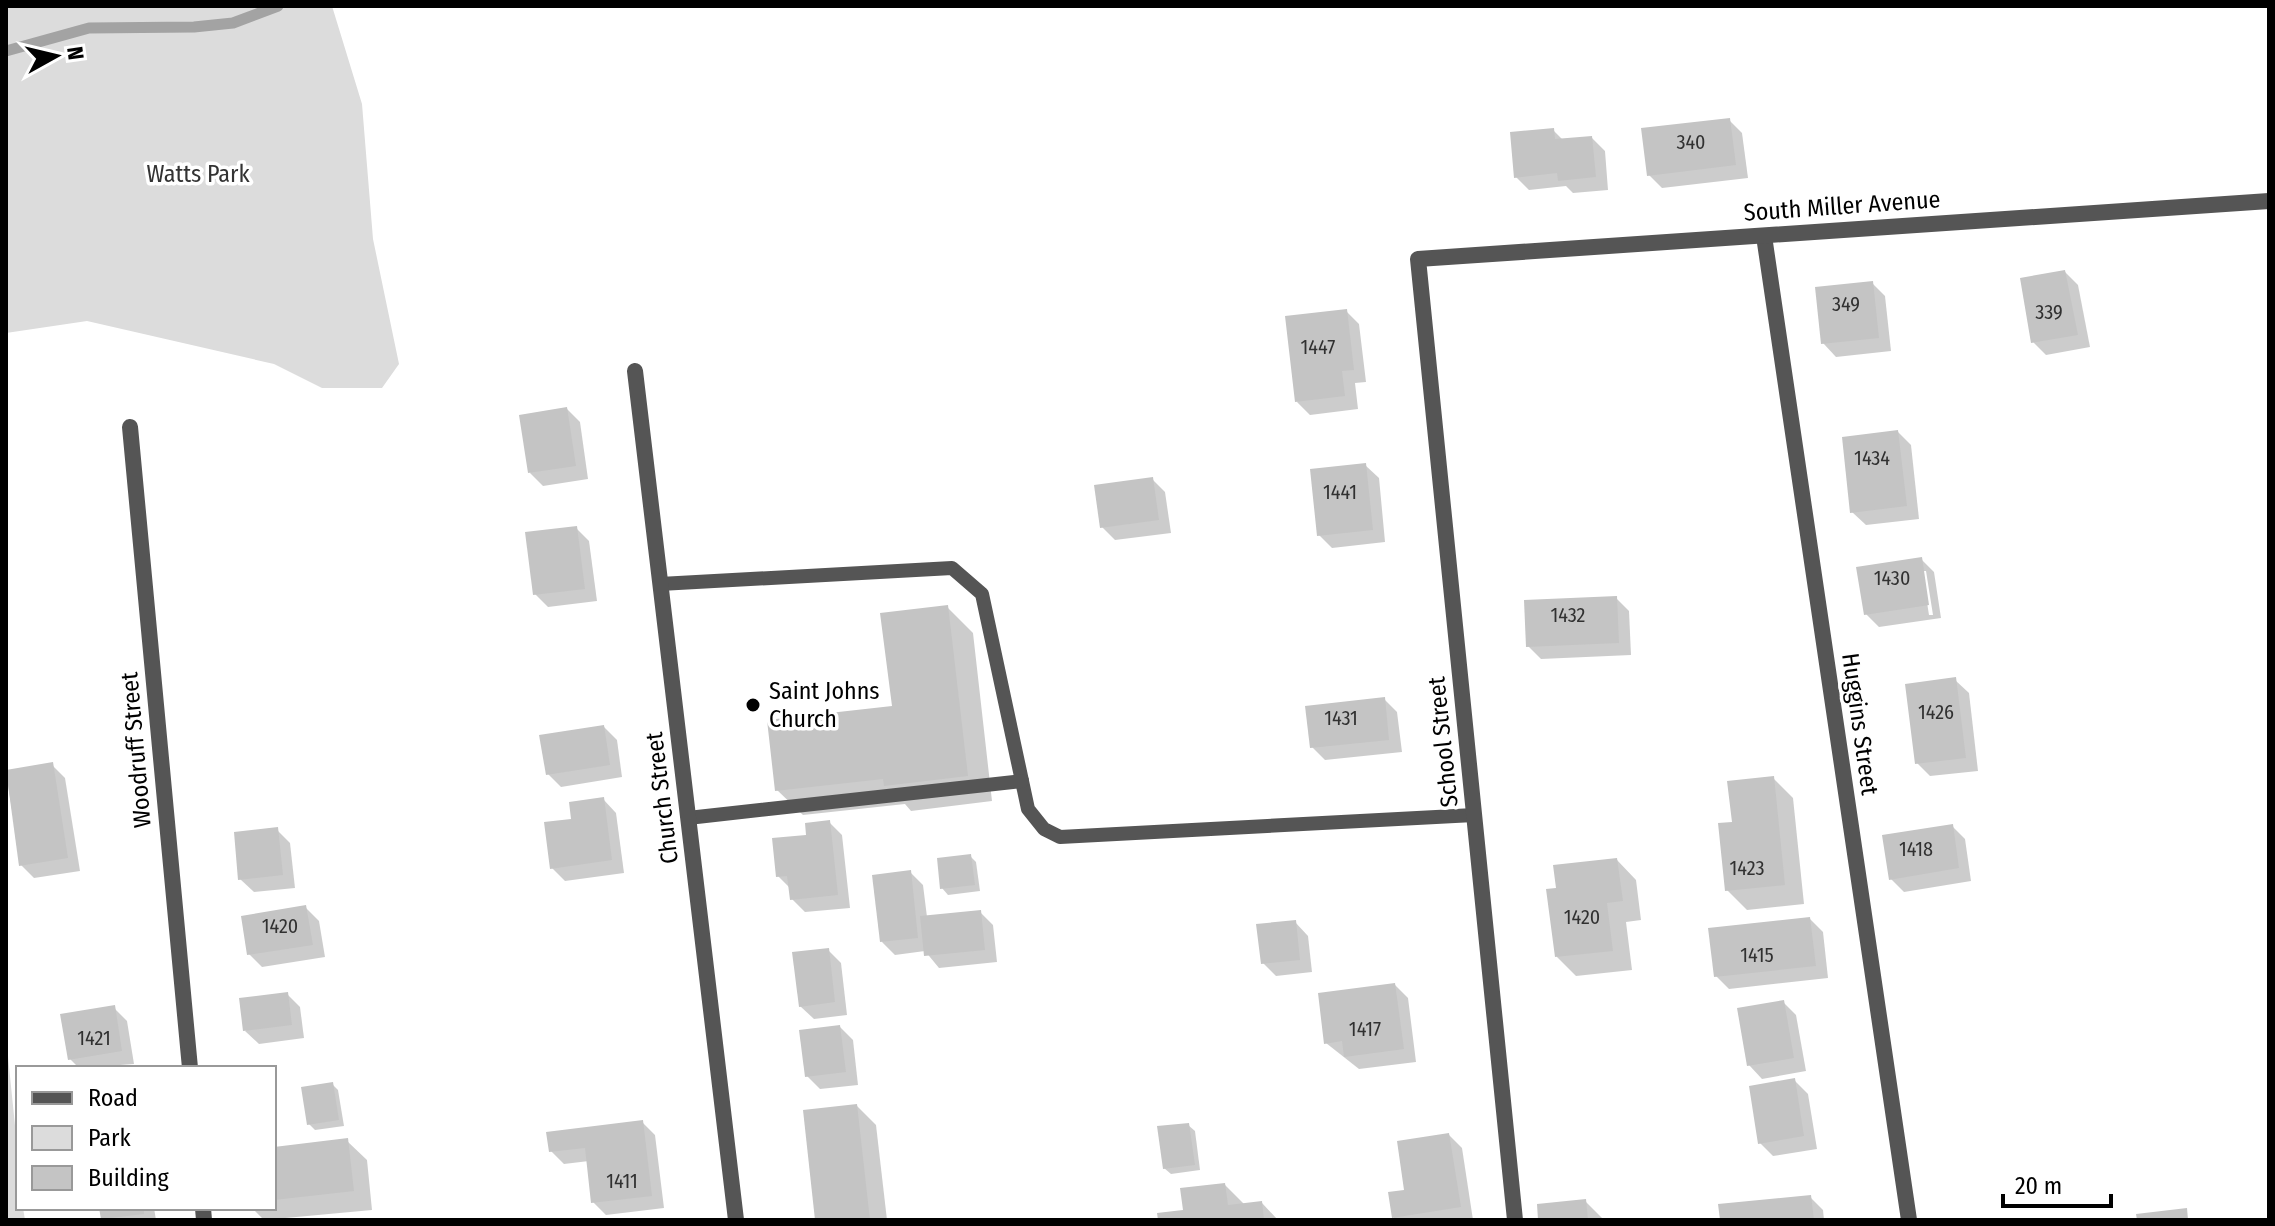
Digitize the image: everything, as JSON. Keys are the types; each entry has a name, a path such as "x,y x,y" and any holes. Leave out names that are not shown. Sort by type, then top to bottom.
{"street":[{"name":"South Miller Avenue","path":"1418,259 2269,201"},
{"name":"Huggins Street","path":"1764,236 1909,1220"},
{"name":"School Street","path":"1418,259 1515,1220"},
{"name":"Church Street","path":"635,371 736,1220"},
{"name":"Woodruff Street","path":"130,427 190,1066"}],"lane":[{"path":"660,584 952,568 982,594 1028,809 1044,829 1060,837 1474,815"},
{"path":"688,818 1022,781"}],"green space":[{"name":"Watts Park","path":"6,6 332,6 362,104 373,239 399,364 382,388 322,388 274,364 87,321 6,333"},
{"path":"6,1037 16,1135 16,1210 23,1210 25,1220 6,1220"}],"building":[{"path":"1730,118 1736,165 1647,176 1641,128"},
{"path":"1554,128 1555,139 1592,136 1596,177 1558,181 1557,173 1514,178 1510,132"},
{"path":"2065,270 2078,335 2031,343 2020,278"},
{"path":"1873,281 1879,338 1821,344 1815,287"},
{"path":"1347,309 1354,370 1342,371 1345,396 1295,402 1285,316"},
{"path":"567,407 576,466 528,473 519,415"},
{"path":"1898,430 1907,506 1850,513 1842,437"},
{"path":"1366,463 1373,530 1317,536 1310,469"},
{"path":"1153,477 1159,520 1100,528 1094,485"},
{"path":"577,526 585,589 533,595 525,532"},
{"path":"1922,557 1929,605 1864,615 1856,567"},
{"path":"1617,596 1619,643 1526,647 1524,600"},
{"path":"948,605 968,776 884,786 883,779 775,791 767,720 892,706 880,613"},
{"path":"1956,677 1966,758 1915,764 1905,684"},
{"path":"1385,697 1389,740 1310,748 1305,706"},
{"path":"604,725 610,765 546,775 539,735"},
{"path":"53,762 68,858 19,866 6,770"},
{"path":"1774,776 1785,885 1725,891 1718,823 1732,822 1727,781"},
{"path":"604,797 612,860 550,869 544,822 571,819 569,802"},
{"path":"830,820 838,895 790,900 787,876 776,877 772,838 806,835 805,823"},
{"path":"1953,824 1959,868 1889,880 1882,835"},
{"path":"278,827 283,875 238,880 234,832"},
{"path":"971,854 975,885 940,889 937,858"},
{"path":"1617,858 1623,901 1607,903 1613,951 1555,957 1546,889 1556,888 1553,865"},
{"path":"911,870 918,938 880,942 872,875"},
{"path":"306,905 313,945 247,955 241,916"},
{"path":"981,910 985,950 924,956 920,916"},
{"path":"1810,917 1816,966 1714,977 1708,928"},
{"path":"1296,920 1300,960 1261,964 1256,924"},
{"path":"829,948 835,1002 799,1007 792,952"},
{"path":"1395,983 1404,1049 1344,1057 1342,1041 1324,1044 1318,993"},
{"path":"288,992 292,1025 243,1031 239,998"},
{"path":"1784,1000 1794,1058 1747,1066 1737,1008"},
{"path":"115,1005 122,1051 68,1060 60,1014"},
{"path":"840,1025 846,1072 805,1077 799,1030"},
{"path":"1795,1078 1804,1136 1758,1144 1749,1086"},
{"path":"333,1082 339,1120 307,1125 301,1087"},
{"path":"857,1104 870,1220 815,1220 803,1110"},
{"path":"643,1120 652,1196 591,1203 585,1148 549,1152 546,1132"},
{"path":"1189,1123 1195,1165 1163,1169 1157,1126"},
{"path":"1449,1133 1461,1207 1392,1218 1388,1192 1404,1190 1397,1141"},
{"path":"348,1138 354,1191 276,1200 276,1147"},
{"path":"1225,1183 1228,1205 1262,1201 1264,1220 1158,1220 1157,1213 1183,1210 1180,1188"},
{"path":"1811,1195 1814,1220 1720,1220 1718,1204"},
{"path":"1586,1199 1588,1220 1538,1220 1537,1204"},
{"path":"2187,1208 2188,1220 2137,1220 2136,1214"},
{"path":"99,1210 144,1210 144,1214 101,1219"}],"waterway":[{"path":"6,51 89,28 194,27 233,23 278,6"}],"place":[{"name":"Saint Johns Church","path":"753,705"}]}
